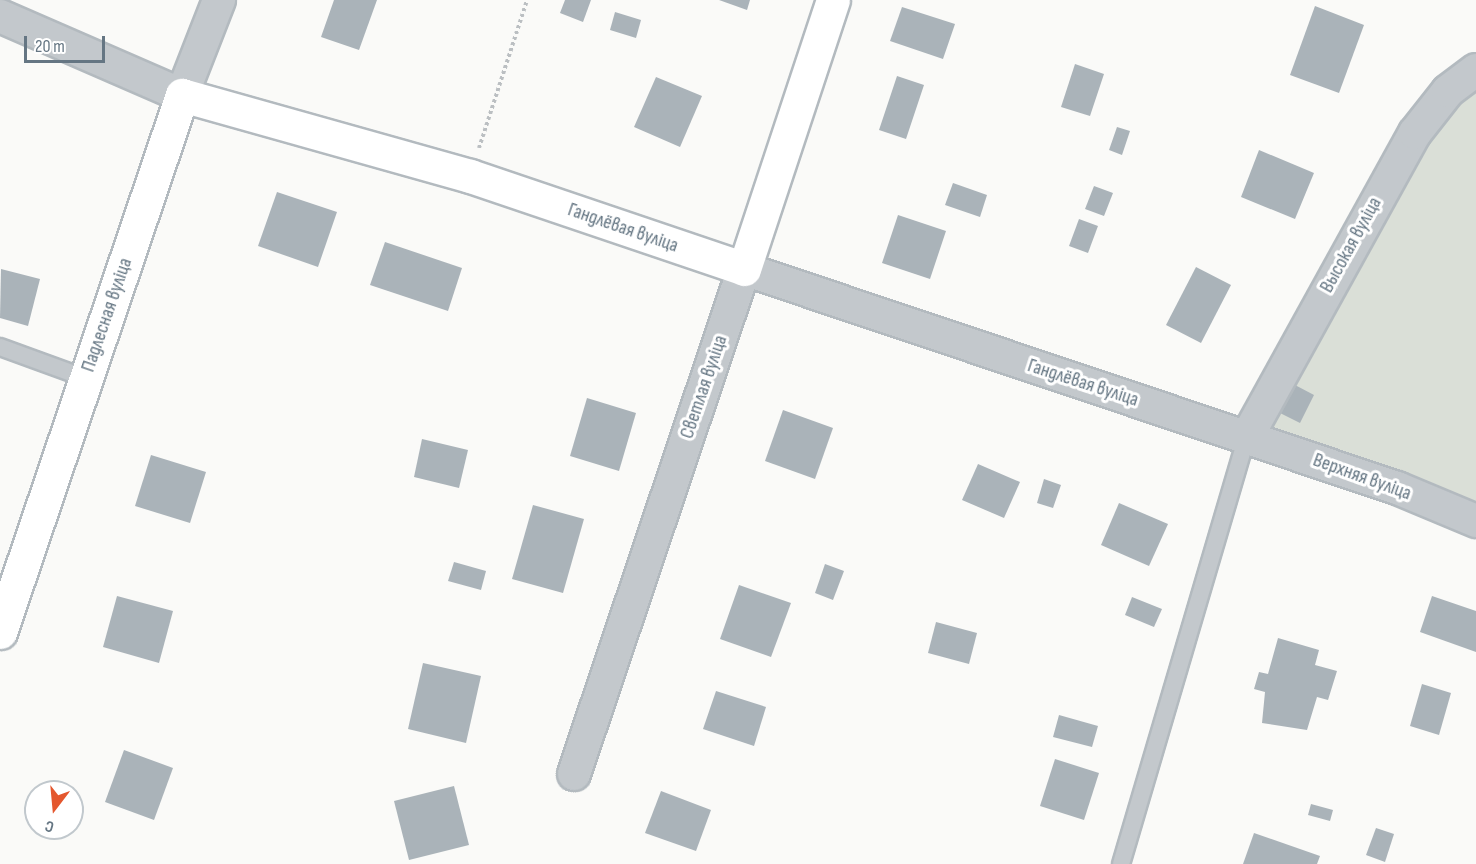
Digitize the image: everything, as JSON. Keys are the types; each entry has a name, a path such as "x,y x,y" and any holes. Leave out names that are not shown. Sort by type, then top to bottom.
{"street":[{"name":"Падлесная вуліца","path":"0,632 182,95 219,0"},
{"name":"Светлая вуліца","path":"574,774 833,0"},
{"name":"Гандлёвая вуліца","path":"0,16 182,95 470,176 1247,436"},
{"name":"Высокая вуліца","path":"1247,436 1415,133 1448,91 1476,70"},
{"name":"Верхняя вуліца","path":"1247,436 1476,521"}],"lane":[{"path":"0,347 85,378"},
{"path":"1121,864 1247,436"}],"path":[{"path":"470,176 527,0"}],"shaded area":[{"path":"1476,70 1476,521 1247,437 1341,262"}],"building":[{"path":"334,0 377,0 359,50 321,37"},
{"path":"565,0 591,0 583,22 560,13"},
{"path":"719,0 750,0 747,10"},
{"path":"1315,6 1364,25 1339,93 1290,75"},
{"path":"902,7 955,24 943,59 890,41"},
{"path":"615,12 641,20 636,38 610,30"},
{"path":"1075,64 1104,74 1090,116 1061,107"},
{"path":"897,76 924,85 906,139 879,130"},
{"path":"656,77 702,96 680,147 634,127"},
{"path":"1117,127 1130,131 1122,155 1109,150"},
{"path":"1259,150 1314,173 1295,219 1241,197"},
{"path":"953,183 987,195 980,217 945,205"},
{"path":"1094,186 1113,193 1104,216 1085,209"},
{"path":"277,192 337,212 318,267 258,246"},
{"path":"898,215 946,231 930,279 882,263"},
{"path":"1079,219 1098,226 1088,253 1069,246"},
{"path":"385,242 462,268 448,311 370,285"},
{"path":"1196,267 1231,285 1201,343 1166,325"},
{"path":"1,269 40,279 28,326 0,318"},
{"path":"1295,385 1314,395 1300,423 1280,413"},
{"path":"587,398 636,413 619,471 570,456"},
{"path":"783,410 833,428 815,479 765,461"},
{"path":"422,439 468,450 459,488 414,477"},
{"path":"151,455 206,472 190,523 135,506"},
{"path":"978,464 1020,482 1004,518 962,500"},
{"path":"1044,479 1061,485 1053,508 1037,503"},
{"path":"1119,503 1168,524 1149,566 1101,545"},
{"path":"533,505 584,519 563,593 512,579"},
{"path":"454,562 486,571 481,590 448,581"},
{"path":"825,564 844,571 833,600 815,593"},
{"path":"739,585 791,603 771,657 720,639"},
{"path":"117,596 173,611 159,663 103,647"},
{"path":"1432,596 1476,611 1476,652 1420,632"},
{"path":"1132,597 1162,609 1154,627 1125,615"},
{"path":"936,622 977,633 969,664 928,653"},
{"path":"1278,638 1319,650 1315,665 1337,671 1328,700 1317,697 1307,730 1262,723 1265,692 1254,689 1259,672 1268,674"},
{"path":"423,663 481,676 466,743 408,729"},
{"path":"1422,684 1451,693 1439,735 1410,726"},
{"path":"716,691 766,707 754,746 703,729"},
{"path":"1059,715 1098,726 1092,747 1053,737"},
{"path":"124,750 173,768 154,820 105,802"},
{"path":"1055,759 1099,773 1084,820 1040,806"},
{"path":"454,786 469,845 409,860 394,801"},
{"path":"661,791 711,810 696,851 645,833"},
{"path":"1311,804 1333,810 1330,821 1308,815"},
{"path":"1376,828 1394,834 1385,862 1366,855"},
{"path":"1254,833 1320,856 1317,864 1243,864"}]}
